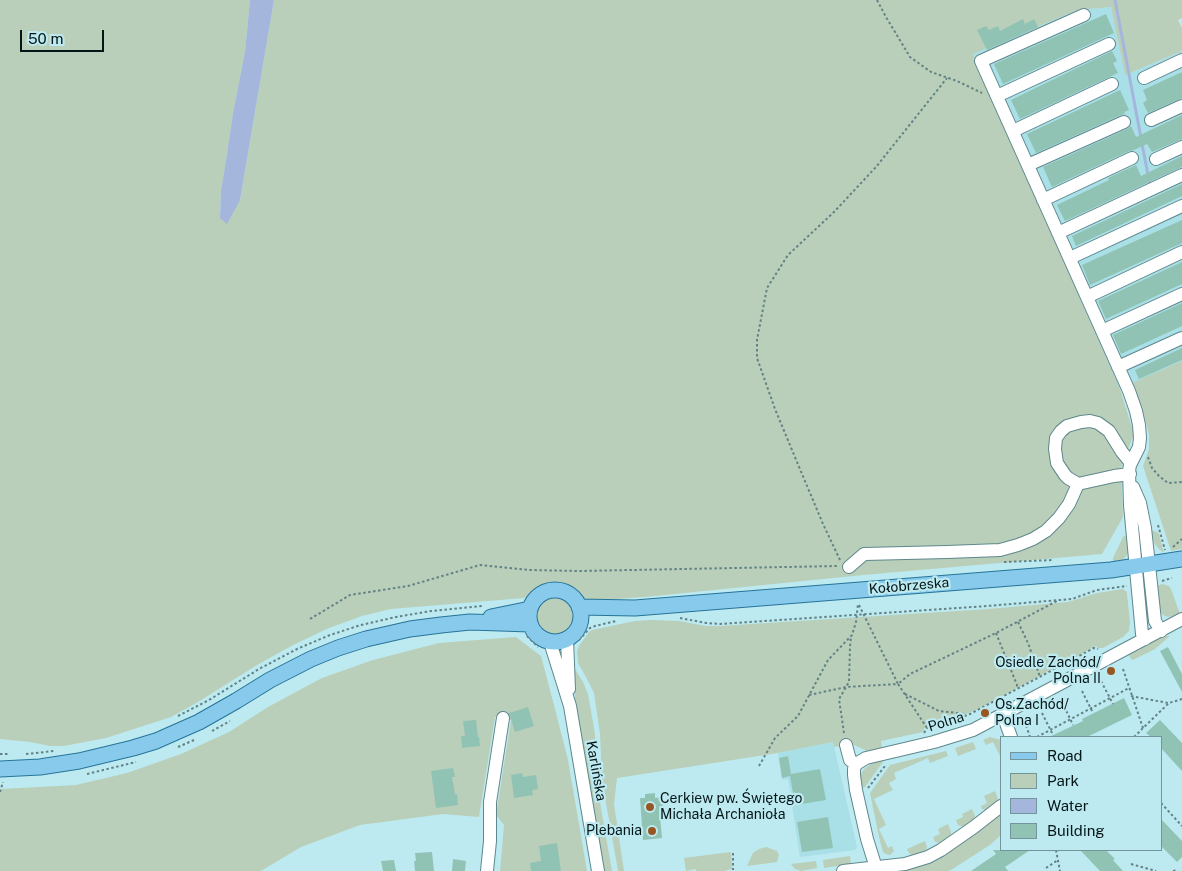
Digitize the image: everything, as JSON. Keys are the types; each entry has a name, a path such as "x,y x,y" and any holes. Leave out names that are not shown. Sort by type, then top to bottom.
{"main road":[{"name":"Kołobrzeska","path":"580,614 1091,571 1142,566 1182,559"},
{"path":"550,590 557,590 571,595 576,600 580,614 576,632 571,642 550,642 545,640 536,634 528,616 537,596 550,590"},
{"path":"2,774 97,758 134,748 180,732 286,671 338,648 366,639 410,629 470,622 530,609"},
{"path":"470,622 530,624"}],"street":[{"path":"1084,15 981,60 991,95 1013,131 1133,401 1139,425 1139,447 1130,472"},
{"path":"991,95 1109,44"},
{"path":"1144,78 1182,60"},
{"path":"1013,131 1112,84"},
{"path":"1152,120 1182,106"},
{"path":"1028,165 1124,122"},
{"path":"1156,159 1182,147"},
{"path":"1044,200 1132,158"},
{"path":"1058,233 1182,175"},
{"path":"1070,258 1182,206"},
{"path":"1087,297 1182,252"},
{"path":"1102,331 1182,294"},
{"path":"1118,367 1182,338"},
{"path":"1130,472 1078,484 1065,475 1058,463 1055,450 1056,438 1068,426 1090,421 1098,423 1109,431 1122,452 1130,472 1140,503 1145,528 1142,566 1142,634 1145,639"},
{"path":"849,567 864,554 1000,550 1018,545 1046,531 1059,518 1069,504 1078,484"},
{"path":"1142,566 1155,620 1161,631"},
{"name":"Polna","path":"856,764 866,758 934,742 973,730 1182,619"},
{"name":"Karlińska","path":"550,642 570,706 598,871"},
{"name":"Karlińska","path":"570,706 571,642"},
{"path":"1002,715 1011,736"},
{"path":"487,871 490,802 503,718"},
{"path":"846,745 850,760 856,764 854,769 856,790 867,840 876,869"},
{"path":"843,871 876,869 912,862 935,853 1000,807"}],"path":[{"path":"877,0 910,57 931,72 991,95"},
{"path":"849,567 841,562 826,531 775,409 757,358 758,331 767,288 788,255 834,212 876,167 947,78"},
{"path":"1148,457 1152,468 1168,483 1182,482"},
{"path":"1158,526 1166,553"},
{"path":"310,619 350,595 408,586 480,565 529,570 579,571 849,567"},
{"path":"1156,583 1172,578"},
{"path":"680,618 720,624 857,615 1072,599 1097,590 1130,586"},
{"path":"809,695 846,688 898,684 910,674 1018,622 1058,600"},
{"path":"846,745 839,699 849,682 850,647 858,603 898,684 926,728"},
{"path":"571,642 594,626 620,620"},
{"path":"1018,622 1040,677"},
{"path":"996,633 1017,685 1016,690"},
{"path":"759,766 775,738 798,716 828,660 852,635"},
{"path":"918,735 924,733 926,728 968,715 1094,648 1100,651"},
{"path":"1123,669 1143,728"},
{"path":"1101,681 1113,704"},
{"path":"1039,736 1129,688"},
{"path":"1082,691 1093,714"},
{"path":"903,693 939,711 968,715"},
{"path":"1131,696 1169,703 1182,699"},
{"path":"1062,702 1073,725"},
{"path":"1136,736 1169,703"},
{"path":"1042,713 1053,735"},
{"path":"211,732 230,720"},
{"path":"1025,722 1030,736"},
{"path":"176,748 198,738"},
{"path":"79,775 138,761"},
{"path":"866,791 888,762"},
{"path":"0,779 2,774"},
{"path":"0,792 2,774"},
{"path":"1162,804 1182,826"},
{"path":"1056,851 1060,871"},
{"path":"733,854 733,870"},
{"path":"1046,868 1058,860"},
{"path":"1131,864 1156,871"},
{"path":"1173,871 1178,870"}],"shaded area":[{"path":"1111,7 1125,75 1182,51 1182,361 1120,389 973,54 1077,10"},
{"path":"833,742 857,847 855,850 800,857 788,779 782,780 778,753"}],"green space":[{"path":"0,0 250,0 245,52 221,191 220,218 240,200 274,0 1182,0 1182,18 1178,20 1182,28 1182,51 1125,75 1111,7 1077,10 973,54 1120,389 1134,434 1121,468 1123,517 1102,554 586,601 579,593 565,585 549,583 524,598 391,609 362,616 329,628 295,644 171,717 106,738 64,746 50,746 0,739"},
{"path":"1182,361 1182,549 1171,551 1143,466 1149,449 1149,435 1143,411 1132,383"},
{"path":"1151,530 1159,534 1164,553 1154,543"},
{"path":"1130,535 1129,551 1125,558 1113,564 1113,558 1123,537"},
{"path":"1162,584 1169,586 1171,589 1180,614 1168,617 1159,611 1156,586"},
{"path":"1123,589 1127,592 1130,622 1129,631 1123,637 1103,648 1096,646 978,709 925,727 923,732 881,741 882,748 867,751 852,744 834,747 833,742 778,753 617,778 614,804 624,871 618,871 602,780 600,734 594,693 578,663 577,651 579,646 592,630 635,621 652,620 720,626 988,609 1068,602 1097,593"},
{"path":"555,598 562,599 568,603 572,609 572,623 568,629 562,633 555,634 548,633 542,629 538,623 537,616 538,609 542,603 548,599"},
{"path":"1163,636 1170,636 1155,649 1133,660 1131,659 1129,655"},
{"path":"516,637 541,656 568,760 587,871 500,871 504,825 496,815 511,720 495,717 479,817 443,814 360,825 301,847 261,871 0,871 0,789 76,785 127,773 181,754 229,732 268,707 322,678 373,660 439,643"},
{"path":"575,669 588,694 595,734 598,791 612,871 604,871 575,707"},
{"path":"990,737 1000,740 1000,756 993,742 986,745 983,740"},
{"path":"973,742 976,749 958,756 955,748"},
{"path":"946,751 948,756 930,763 928,758 894,773 896,779 889,783 893,790 874,799 886,825 879,829 888,848 892,846 894,851 890,855 886,854 883,852 879,837 870,793 890,765"},
{"path":"885,759 865,787 861,788 861,774 864,769 874,762"},
{"path":"995,791 997,801 987,810 982,809 981,806 987,803 984,796"},
{"path":"972,809 975,816 974,820 964,827 958,825 956,820 963,817 962,814"},
{"path":"1000,812 1000,836 990,845 951,870 901,871 900,869"},
{"path":"948,824 951,835 940,843 935,842 933,837 940,834 938,829"},
{"path":"925,841 927,848 924,853 913,856 909,853 907,849"},
{"path":"766,847 777,851 779,855 777,862 747,866 753,853"},
{"path":"730,852 732,869 724,871 696,871 696,869 686,871 684,858"},
{"path":"850,856 851,864 824,868 823,860"},
{"path":"816,861 817,868 801,871 795,869 791,864"}],"water":[{"path":"250,0 274,0 240,200 227,224 220,218 221,191 245,52"}],"building":[{"path":"1106,14 1114,33 1003,84 994,64"},
{"path":"1023,19 1025,24 1034,19 1038,27 987,50 977,30 986,26 989,30 998,26 1000,31"},
{"path":"1112,51 1117,61 1113,63 1118,73 1020,119 1011,100"},
{"path":"1182,72 1182,98 1148,113 1143,103 1147,100 1143,90"},
{"path":"1120,90 1129,110 1124,112 1125,114 1036,153 1027,134"},
{"path":"1182,115 1182,139 1152,152 1147,144 1052,187 1043,167 1131,126 1136,137"},
{"path":"1182,156 1182,167 1065,221 1057,205 1136,165 1141,176"},
{"path":"1182,184 1182,196 1076,246 1072,236"},
{"path":"1182,220 1182,243 1090,285 1082,265"},
{"path":"1182,262 1182,284 1106,319 1098,301"},
{"path":"1182,303 1182,326 1121,354 1113,335"},
{"path":"1182,348 1182,360 1139,379 1135,370"},
{"path":"1168,647 1182,674 1182,692 1160,651"},
{"path":"1124,698 1132,715 1089,736 1051,736 1083,721 1082,719"},
{"path":"528,707 534,726 515,732 509,713"},
{"path":"476,720 480,746 462,748 461,736 465,736 463,721"},
{"path":"1160,720 1182,743 1182,771 1162,749 1162,736 1150,736 1146,733"},
{"path":"788,756 791,774 820,769 826,800 795,805 790,776 782,778 779,758"},
{"path":"453,768 455,777 452,777 458,805 436,808 431,771"},
{"path":"522,773 523,777 536,775 538,789 532,790 533,795 514,798 511,775"},
{"path":"655,793 655,798 662,797 663,802 664,815 660,816 662,838 643,840 640,798 645,798 645,794"},
{"path":"828,817 833,848 802,852 797,822"},
{"path":"1162,820 1182,841 1182,857 1177,862 1162,847"},
{"path":"557,843 561,871 531,871 530,863 541,861 539,846"},
{"path":"993,850 1029,851 1005,867 1008,871 971,871 996,854"},
{"path":"1081,851 1107,851 1123,871 1100,871"},
{"path":"432,852 434,871 415,871 415,853"},
{"path":"453,859 466,861 465,871 452,871"},
{"path":"394,860 396,871 383,871 381,861"}],"waterway":[{"path":"1115,0 1141,138"},
{"path":"1142,144 1150,185"}],"place":[{"name":"Osiedle Zachód/ Polna II","path":"1111,671"},
{"name":"Os.Zachód/ Polna I","path":"985,713"},
{"name":"Cerkiew pw. Świętego Michała Archanioła","path":"650,807"},
{"name":"Plebania","path":"652,831"}]}
